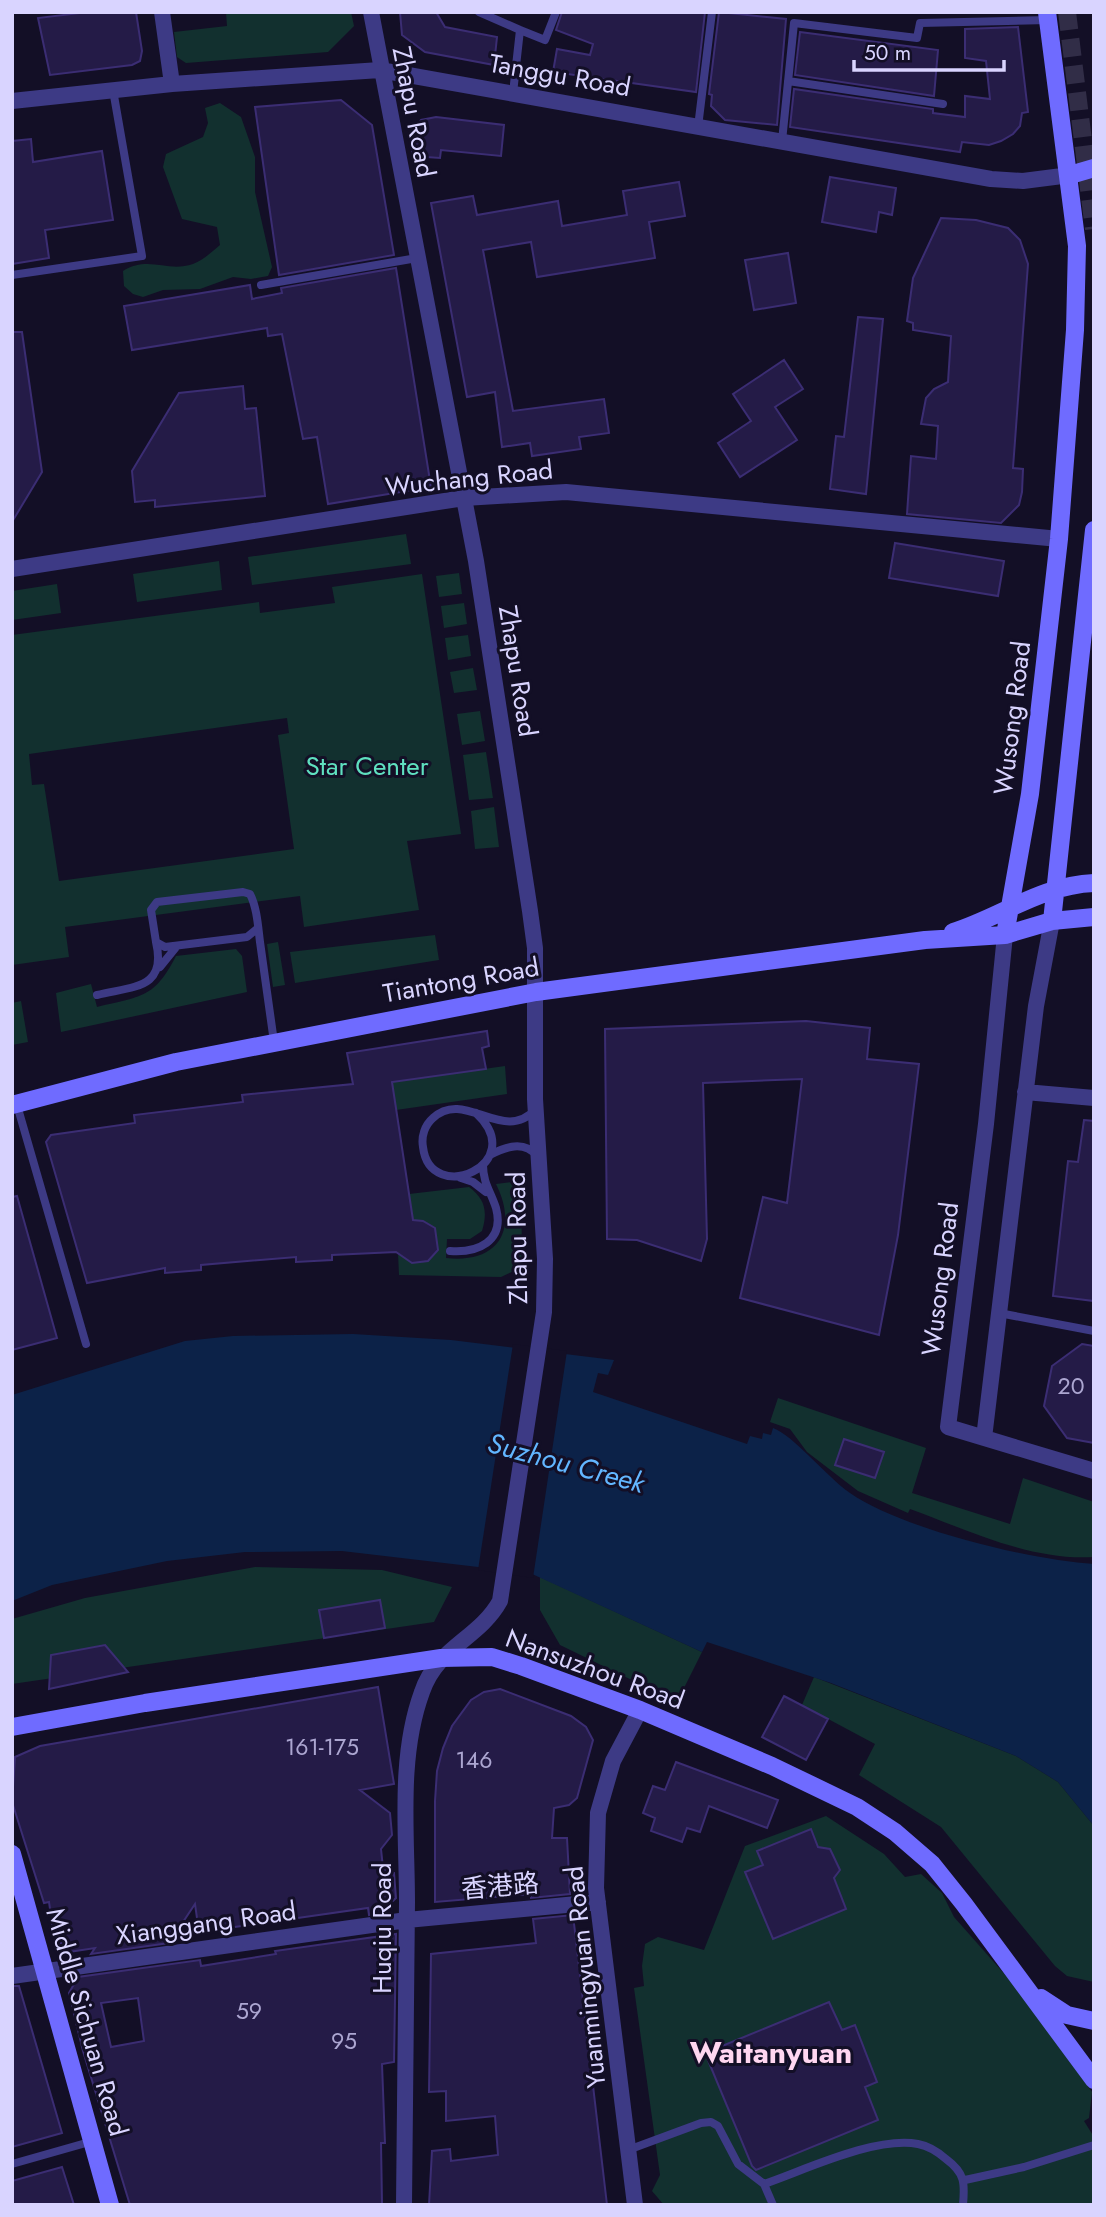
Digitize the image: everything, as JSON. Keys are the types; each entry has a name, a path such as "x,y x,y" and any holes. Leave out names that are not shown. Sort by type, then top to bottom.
{"main road":[{"name":"Wusong Road","path":"1005,934 1023,846 1059,539 1075,330 1077,246 1070,175 1047,16"},
{"name":"Tanggu Road","path":"1070,175 1094,168"},
{"path":"1052,922 1091,579 1094,530"},
{"name":"Tiantong Road","path":"926,940 983,921 1038,893 1094,883"},
{"name":"Tiantong Road","path":"15,1105 176,1062 536,992 926,940 1005,934 1052,922 1094,917"},
{"name":"Nansuzhou Road","path":"12,1727 145,1703 441,1658 492,1657 640,1710 772,1766 856,1807 895,1832 932,1864 1094,2080"},
{"name":"Middle Sichuan Road","path":"12,1854 110,2205"},
{"name":"Nansuzhou Road","path":"1027,1988 1067,2015 1094,2021"}],"street":[{"path":"162,12 172,84"},
{"name":"Zhapu Road","path":"371,12 464,498 535,948 536,1110 545,1259 540,1344 500,1601 484,1626 441,1658"},
{"name":"Tanggu Road","path":"12,100 172,84 380,70 991,179 1023,181 1070,175"},
{"name":"Wuchang Road","path":"12,569 464,498 566,492 1059,539"},
{"path":"1052,922 1036,1006 984,1438 1094,1471"},
{"name":"Wusong Road","path":"984,1438 948,1427 986,1124 1005,934"},
{"path":"1025,1092 1094,1098"},
{"name":"Huqiu Road","path":"404,2205 409,1754 422,1689 441,1658"},
{"name":"Yuanmingyuan Road","path":"635,2205 598,1902 598,1813 612,1761 640,1710"},
{"name":"香港路","path":"407,1920 598,1902"},
{"name":"Xianggang Road","path":"12,1976 407,1920"}],"lane":[{"path":"479,12 545,40 556,12"},
{"path":"698,127 712,12"},
{"path":"782,142 794,23 917,38 920,23 1047,16"},
{"path":"513,93 520,30"},
{"path":"788,81 943,104"},
{"path":"12,275 142,256 113,90"},
{"path":"261,285 417,258"},
{"path":"160,967 151,910 157,902 243,892 250,894 254,902 274,1042"},
{"path":"247,937 258,928"},
{"path":"156,942 165,947 247,937 260,942"},
{"path":"97,995 147,982 177,946"},
{"path":"15,1105 86,1344"},
{"path":"492,1198 474,1182 443,1174 433,1168 423,1150 422,1138 432,1119 441,1111 453,1108 476,1113 491,1121 517,1122 529,1117 536,1110"},
{"path":"476,1113 490,1132 490,1155"},
{"path":"458,1177 475,1172 490,1155 516,1145 531,1149 540,1159"},
{"path":"450,1251 470,1252 489,1243 494,1234 497,1219 492,1198 483,1181 483,1165"},
{"path":"999,1313 1094,1331"},
{"path":"628,2150 701,2123 711,2122 718,2126 738,2164 764,2184 773,2205"},
{"path":"12,2164 93,2141"},
{"path":"764,2184 867,2149 916,2143 936,2151 961,2172 965,2180 963,2205"},
{"path":"965,2180 1024,2167 1094,2145"}],"green space":[{"path":"226,12 351,12 354,26 328,52 186,63 177,57 174,32 227,26"},
{"path":"220,103 241,117 255,157 255,192 272,267 268,276 251,279 233,277 200,289 163,290 143,297 133,294 124,286 123,271 141,264 175,267 193,264 220,245 217,227 182,219 163,167 166,154 203,137 208,123 205,108"},
{"path":"406,534 411,564 252,585 248,557"},
{"path":"219,561 222,590 137,602 133,574"},
{"path":"459,573 462,594 439,597 436,576"},
{"name":"Star Center","path":"422,574 461,834 407,841 419,910 304,927 300,896 65,927 69,957 12,965 12,635 259,602 260,613 335,603 332,587","holes":["287,718 289,733 278,735 294,849 59,881 44,784 32,785 29,754"]},
{"path":"57,584 61,613 12,620 12,591"},
{"path":"464,603 467,624 444,628 441,606"},
{"path":"468,635 471,656 448,660 445,638"},
{"path":"473,668 477,690 454,693 450,672"},
{"path":"480,711 485,741 462,745 457,714"},
{"path":"486,752 493,798 469,800 463,755"},
{"path":"494,807 499,847 475,849 471,811"},
{"path":"435,935 439,960 295,983 290,952"},
{"path":"278,942 285,985 273,987 267,944"},
{"path":"236,949 242,956 247,992 61,1032 56,993 91,984 97,1007 145,994 161,981 176,956"},
{"path":"21,1001 28,1042 12,1045 12,1003"},
{"path":"505,1066 507,1094 396,1110 392,1082"},
{"path":"521,1181 522,1256 518,1269 501,1277 399,1275 398,1253 412,1263 428,1261 438,1250 435,1228 423,1221 413,1220 409,1194 469,1187 479,1196 485,1211 482,1231 470,1239 447,1239 446,1258 464,1258 491,1249 504,1229 503,1201 496,1184"},
{"path":"778,1398 926,1448 912,1493 1010,1524 1023,1478 1094,1502 1094,1557 1070,1557 1023,1549 910,1509 908,1513 858,1491 807,1452 790,1429 770,1422"},
{"path":"255,1567 382,1570 452,1587 434,1622 12,1684 12,1619 85,1598"},
{"path":"540,1577 702,1652 677,1702 560,1645 540,1610"},
{"path":"814,1677 1016,1756 1058,1782 1094,1826 1094,1982 1067,1976 1055,1966 941,1827 859,1775 875,1744 802,1705"},
{"path":"826,1816 884,1854 905,1877 921,1874 942,1893 954,1917 1015,1986 1092,2092 1089,2118 1084,2121 1094,2137 1094,2205 664,2205 652,2191 660,2175 634,1988 644,1986 642,1966 645,1944 658,1937 704,1950 745,1846"}],"water":[{"name":"Suzhou Creek","path":"353,1334 451,1340 614,1360 608,1375 598,1373 593,1392 747,1444 750,1436 762,1439 763,1433 771,1435 773,1428 790,1439 850,1493 901,1519 1002,1549 1094,1564 1094,1826 1058,1782 1016,1756 831,1683 707,1642 702,1652 530,1573 342,1551 245,1552 167,1561 52,1585 12,1601 12,1395 185,1341 233,1336"}],"pier":[{"path":"513,1344 567,1351 533,1578 478,1570"}],"building":[{"path":"88,12 136,12 142,51 140,61 132,65 50,75 38,18"},
{"path":"400,12 436,12 445,27 497,37 494,65 425,52 402,35"},
{"path":"562,12 705,12 696,92 553,72 557,49 590,55 593,44 556,30"},
{"path":"719,12 786,19 777,125 725,120 711,106 712,95 709,94"},
{"path":"1018,27 1028,112 1022,113 1020,126 1013,134 1001,141 989,145 962,142 960,152 790,127 794,89 933,109 933,113 965,117 965,96 990,99 986,61 965,58 965,29"},
{"path":"800,32 938,50 934,96 795,75"},
{"path":"341,100 372,125 394,255 279,275 255,107"},
{"path":"436,117 504,125 501,156 441,150 440,158 412,156 413,130 421,120"},
{"path":"31,139 33,162 102,151 113,220 45,230 49,258 12,264 12,141"},
{"path":"830,177 896,188 892,215 879,212 876,232 822,222"},
{"path":"679,182 685,216 649,222 655,258 537,277 531,242 483,250 513,411 604,399 609,433 579,437 581,449 532,456 530,443 502,447 495,392 467,397 431,203 473,196 477,215 558,201 562,226 627,215 623,191"},
{"path":"941,218 976,220 1008,228 1020,240 1028,264 1013,468 1023,469 1022,492 1019,505 1001,523 907,514 911,456 936,459 938,426 921,424 926,398 934,389 948,382 951,336 913,330 913,323 907,321 913,278"},
{"path":"788,253 796,303 754,310 745,260"},
{"path":"396,268 431,487 328,504 317,437 303,439 282,334 268,336 267,328 132,350 124,306 250,285 252,299 282,293 281,288"},
{"path":"858,317 883,319 866,494 830,489 836,436 844,437"},
{"path":"12,332 22,332 42,472 12,522"},
{"path":"784,360 803,389 775,407 797,440 740,477 718,443 751,421 733,394"},
{"path":"243,386 245,409 256,408 265,496 155,507 155,500 135,502 132,471 179,393"},
{"path":"895,543 1004,561 998,596 889,578"},
{"path":"806,1021 870,1028 867,1059 919,1064 898,1235 879,1335 740,1298 763,1197 787,1203 802,1079 703,1083 707,1239 701,1261 637,1240 607,1239 605,1029"},
{"path":"487,1031 489,1046 482,1048 486,1069 392,1082 413,1220 423,1221 435,1228 438,1250 428,1261 412,1263 396,1252 332,1255 332,1260 296,1262 296,1257 201,1265 201,1270 165,1273 165,1268 87,1283 46,1142 51,1135 135,1123 134,1115 243,1102 242,1095 353,1084 347,1053"},
{"path":"1084,1120 1094,1121 1094,1301 1053,1296 1068,1161 1078,1162"},
{"path":"17,1196 57,1338 12,1350 12,1197"},
{"path":"1082,1344 1094,1346 1094,1443 1067,1438 1044,1406 1052,1366"},
{"path":"844,1439 884,1452 875,1478 835,1465"},
{"path":"380,1600 385,1628 324,1638 319,1610"},
{"path":"105,1645 128,1672 49,1689 51,1655"},
{"path":"378,1687 394,1784 360,1790 390,1813 392,1835 381,1849 383,1868 394,1873 396,1898 380,1913 369,1915 368,1908 199,1932 195,1904 169,1943 91,1954 95,1948 62,1953 60,1935 54,1936 49,1902 44,1903 12,1802 15,1757 40,1746"},
{"path":"500,1689 571,1716 586,1727 593,1740 577,1798 569,1805 554,1808 552,1838 567,1838 570,1894 531,1898 531,1894 435,1902 435,1801 437,1771 443,1748 452,1726 471,1700 484,1692"},
{"path":"784,1696 828,1719 806,1760 762,1737"},
{"path":"676,1762 778,1800 767,1828 709,1806 700,1832 687,1828 682,1842 651,1831 655,1818 643,1813 653,1786 665,1790"},
{"path":"811,1829 818,1847 830,1849 840,1870 834,1878 846,1909 773,1939 745,1872 763,1865 757,1851"},
{"path":"573,1915 607,2205 429,2205 432,2151 450,2149 451,2161 498,2155 495,2116 446,2121 446,2091 429,2092 431,1954 536,1943 533,1919"},
{"path":"396,1934 394,2062 382,2064 385,2143 381,2143 382,2204 130,2205 83,2051 69,1993 78,1977 200,1960 201,1966 276,1954 275,1951","holes":["138,1998 144,2041 111,2047 101,2003"]},
{"path":"12,1986 19,1986 62,2133 12,2147"},
{"path":"829,2002 842,2030 855,2025 877,2082 865,2087 878,2120 756,2170 705,2053"},
{"path":"62,2167 74,2205 12,2205 12,2181"}],"tunnel":[{"path":"1067,12 1094,229"}],"district":[{"name":"Waitanyuan","path":"771,2052"}]}
